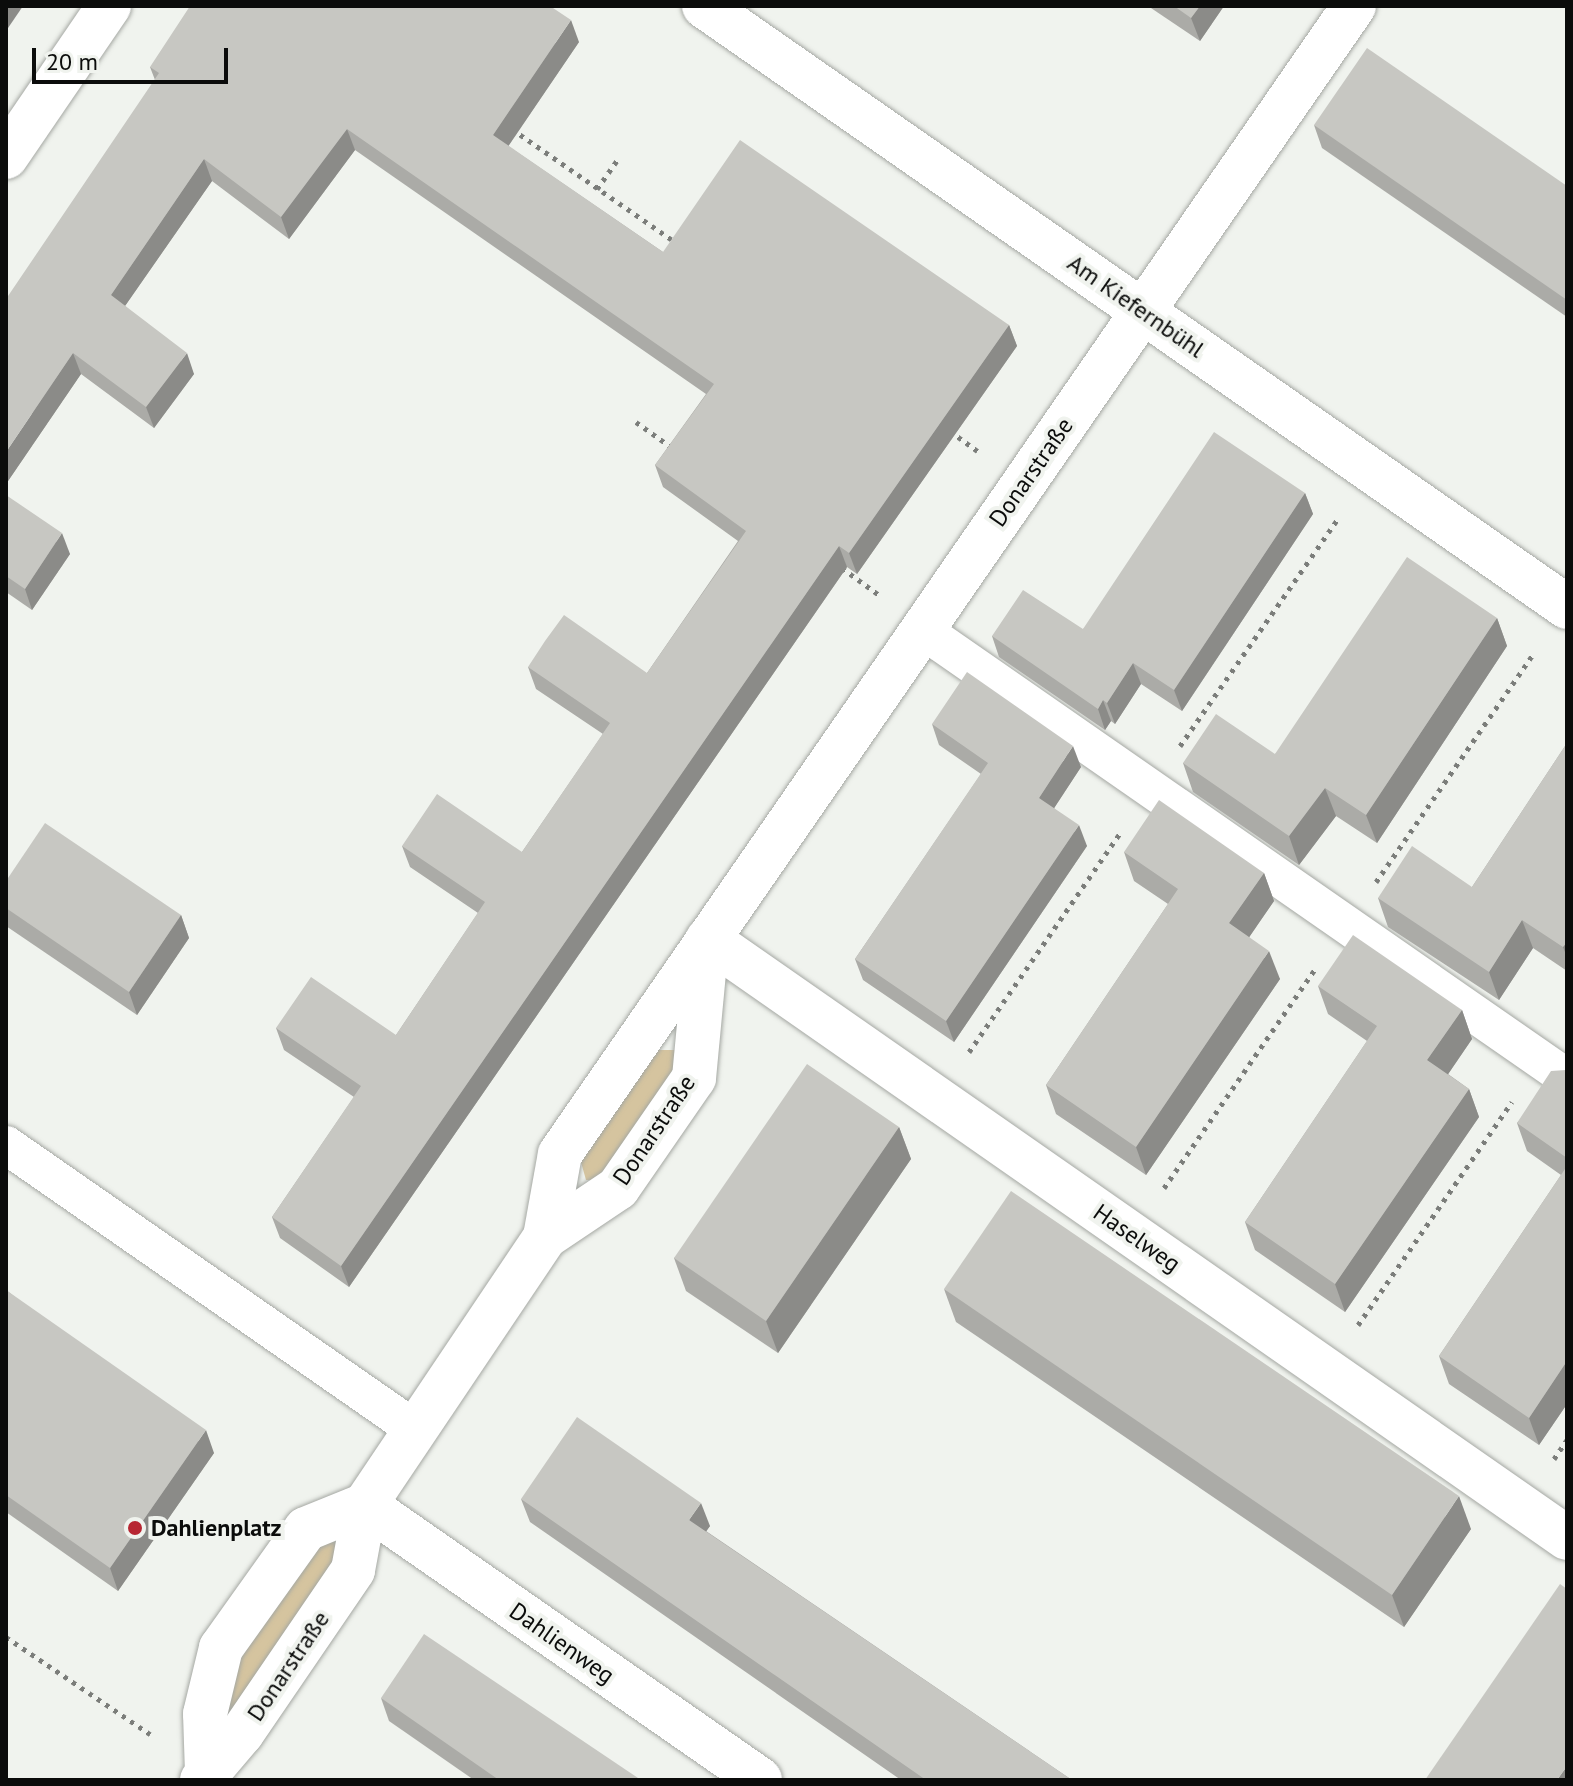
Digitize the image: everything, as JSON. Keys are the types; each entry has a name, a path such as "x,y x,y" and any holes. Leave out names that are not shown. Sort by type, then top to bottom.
{"street":[{"path":"6,157 109,6"},
{"name":"Am Kiefernbühl","path":"704,6 1567,607"},
{"name":"Donarstraße","path":"545,1237 560,1154 1354,6"},
{"name":"Donarstraße","path":"204,1776 242,1733 353,1570 365,1505 545,1237 618,1188 694,1078 708,939"},
{"name":"Haselweg","path":"708,939 1567,1538"},
{"name":"Donarstraße","path":"204,1776 205,1714 221,1648 306,1529 365,1505"},
{"name":"Dahlienweg","path":"365,1505 760,1780"}],"lane":[{"path":"922,628 1554,1069"},
{"path":"6,1145 414,1429"}],"path":[{"path":"509,128 688,251"},
{"path":"597,189 618,159"},
{"path":"636,422 687,458"},
{"path":"948,430 1024,482"},
{"path":"840,567 922,628"},
{"path":"1327,1370 1554,1069"},
{"path":"6,1637 204,1776"}],"shaded area":[{"path":"651,1050 679,1050 685,1075 612,1180 586,1180 579,1155"},
{"path":"324,1527 356,1551 234,1727 216,1715 233,1653"}],"building":[{"path":"190,6 550,6 571,20 493,135 663,252 740,140 1009,325 849,553 839,546 341,1266 272,1217 361,1086 276,1028 311,977 396,1035 485,902 402,846 437,794 522,852 610,723 528,667 545,641 564,615 647,673 746,531 655,465 714,384 347,129 281,217 204,159 111,295 187,353 146,407 73,353 6,452 6,299 159,73 150,67"},
{"path":"1174,6 1200,6 1191,18"},
{"path":"1367,48 1567,186 1567,300 1314,125"},
{"path":"1214,432 1305,493 1174,690 1133,663 1107,703 1103,700 1098,709 992,636 1023,590 1083,629"},
{"path":"6,495 62,533 25,589 6,576"},
{"path":"1407,557 1497,618 1366,815 1325,788 1289,836 1183,763 1216,714 1275,754"},
{"path":"967,672 1073,746 1039,798 1079,825 946,1021 855,959 988,763 932,724"},
{"path":"1567,743 1567,942 1563,947 1522,920 1489,972 1378,898 1412,846 1472,887"},
{"path":"1159,800 1264,873 1229,923 1269,951 1136,1147 1046,1085 1178,889 1124,852"},
{"path":"45,823 181,915 129,992 6,908 6,881"},
{"path":"1353,935 1462,1010 1427,1060 1469,1089 1335,1284 1245,1222 1377,1026 1318,986"},
{"path":"807,1064 899,1127 766,1321 674,1258"},
{"path":"1567,1069 1567,1158 1517,1123 1551,1071"},
{"path":"1567,1166 1567,1361 1529,1418 1439,1356"},
{"path":"1011,1191 1459,1496 1392,1595 944,1289"},
{"path":"6,1290 206,1430 110,1568 6,1495"},
{"path":"577,1417 701,1503 689,1520 1072,1780 926,1780 521,1499"},
{"path":"1560,1584 1567,1589 1567,1766 1557,1780 1425,1780"},
{"path":"424,1634 641,1780 499,1780 381,1698"}],"place":[{"name":"Dahlienplatz","path":"135,1528"}]}
